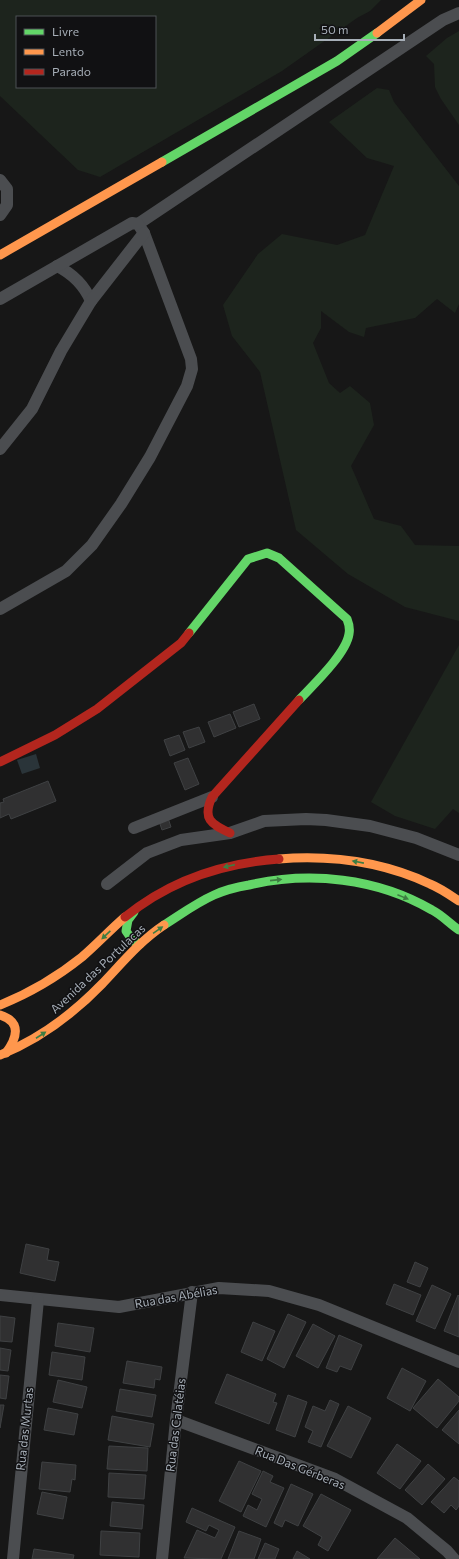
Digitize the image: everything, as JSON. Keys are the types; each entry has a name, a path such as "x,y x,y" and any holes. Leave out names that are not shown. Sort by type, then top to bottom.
{"street":[{"path":"0,255 336,61 390,25 421,0"},
{"path":"0,449 32,409 61,351 91,301 141,229 443,20 459,13"},
{"path":"0,215 7,205 3,184"},
{"path":"0,299 132,222 141,229 190,359 192,369 187,386 150,457 121,504 92,545 66,571 0,609"},
{"path":"56,266 65,270 79,281 91,301"},
{"path":"0,762 55,735 97,709 181,643 248,559 267,553 279,558 347,619 350,628 350,636 343,651 212,797 207,808 209,817 216,825 230,833"},
{"path":"134,828 212,797"},
{"path":"107,884 147,853 181,840 230,833 264,822 306,820 347,822 385,829 416,838 459,855"},
{"name":"Avenida das Portulacas","path":"0,1005 26,993 59,974 92,948 138,907 173,887 207,872 239,863 298,857 350,860 421,879 444,889 459,901"},
{"name":"Avenida das Portulacas","path":"3,1054 33,1040 73,1012 96,991 140,944 157,930 214,895 248,884 302,878 342,880 361,884 398,894 434,911 459,930"},
{"path":"138,907 128,920 126,931 133,941 140,944"},
{"path":"0,1015 10,1018 13,1021 16,1032 14,1042 3,1054"},
{"name":"Rua das Abélias","path":"0,1295 119,1307 219,1288 269,1291 318,1305 459,1362"},
{"name":"Rua das Calatéias","path":"162,1559 176,1420 192,1292"},
{"name":"Rua das Murtas","path":"12,1559 38,1300"},
{"path":"447,1357 459,1366"},
{"name":"Rua Das Gérberas","path":"176,1420 335,1479 407,1518 447,1551 454,1559"}],"shaded area":[{"path":"0,0 381,0 370,11 357,18 282,71 100,177 78,170 0,96"},
{"path":"459,31 459,125 441,99 435,87 434,64 426,56 447,38"},
{"path":"377,88 389,90 394,102 459,186 459,304 455,313 437,299 415,318 366,328 364,337 349,332 321,311 321,328 313,343 329,383 340,393 350,386 370,403 374,425 351,466 374,519 401,526 415,545 459,546 459,621 405,607 348,574 296,530 260,372 232,336 223,305 258,254 282,234 337,245 365,235 394,166 367,158 329,122"},
{"path":"459,645 459,813 453,809 435,829 395,816 371,802"},
{"path":"36,754 40,768 22,774 17,760"}],"building":[{"path":"254,704 260,719 239,727 233,712"},
{"path":"230,714 236,728 214,737 208,722"},
{"path":"199,727 205,742 189,748 183,732"},
{"path":"179,735 185,750 170,756 164,740"},
{"path":"188,758 199,784 185,790 174,763"},
{"path":"48,781 56,801 11,819 9,814 0,818 0,803 4,802 3,799"},
{"path":"168,818 171,827 162,830 159,821"},
{"path":"26,1244 49,1249 47,1260 59,1262 55,1281 20,1273"},
{"path":"415,1262 428,1268 420,1287 407,1282"},
{"path":"394,1284 421,1295 413,1315 386,1304"},
{"path":"432,1285 451,1294 435,1329 416,1321"},
{"path":"458,1295 459,1296 459,1337 444,1331"},
{"path":"288,1314 306,1322 284,1368 267,1359"},
{"path":"0,1316 15,1318 12,1342 0,1341"},
{"path":"253,1322 275,1331 262,1361 241,1352"},
{"path":"58,1323 94,1328 90,1352 55,1346"},
{"path":"313,1324 335,1336 318,1368 296,1356"},
{"path":"339,1335 362,1345 351,1370 340,1366 337,1372 326,1368"},
{"path":"0,1348 11,1350 8,1371 0,1370"},
{"path":"52,1352 85,1357 82,1380 49,1375"},
{"path":"127,1361 162,1367 160,1380 155,1379 154,1388 123,1383"},
{"path":"402,1368 426,1381 410,1411 387,1398"},
{"path":"227,1374 276,1394 273,1402 277,1403 269,1424 215,1403"},
{"path":"0,1375 9,1376 6,1399 0,1398"},
{"path":"438,1379 459,1397 459,1401 437,1428 413,1408"},
{"path":"58,1380 87,1387 82,1408 53,1402"},
{"path":"120,1389 156,1395 152,1417 116,1411"},
{"path":"288,1395 307,1402 295,1437 276,1430"},
{"path":"330,1400 339,1404 321,1447 308,1442 313,1431 305,1427 313,1406 325,1411"},
{"path":"0,1405 4,1405 0,1428"},
{"path":"348,1406 371,1418 351,1458 327,1446"},
{"path":"48,1408 78,1414 74,1435 44,1430"},
{"path":"459,1410 459,1444 442,1430"},
{"path":"112,1416 154,1424 150,1447 108,1440"},
{"path":"397,1444 421,1461 400,1489 377,1473"},
{"path":"109,1446 148,1448 147,1471 107,1469"},
{"path":"239,1461 261,1471 241,1512 219,1501"},
{"path":"42,1462 76,1465 75,1480 72,1479 70,1492 39,1489"},
{"path":"428,1464 445,1479 422,1505 405,1490"},
{"path":"263,1471 273,1476 270,1482 284,1488 266,1527 243,1516 248,1505 257,1510 262,1499 252,1494"},
{"path":"109,1473 146,1475 144,1499 108,1497"},
{"path":"454,1477 459,1481 459,1506 456,1510 451,1505 444,1513 431,1502"},
{"path":"291,1484 313,1494 298,1526 285,1520 282,1527 274,1523"},
{"path":"42,1492 67,1497 63,1519 37,1514"},
{"path":"321,1494 351,1510 328,1551 318,1545 322,1537 303,1526"},
{"path":"112,1502 144,1505 142,1529 110,1526"},
{"path":"192,1508 235,1527 221,1559 184,1558 197,1530 215,1538 219,1530 209,1525 206,1531 186,1522"},
{"path":"101,1531 140,1533 139,1557 100,1555"},
{"path":"239,1531 261,1539 254,1559 228,1559"},
{"path":"395,1538 420,1559 377,1559"},
{"path":"265,1543 279,1549 275,1559 258,1559"},
{"path":"34,1549 74,1555 73,1559 32,1559"},
{"path":"297,1551 310,1559 293,1559"}],"traffic: fast":[{"path":"162,162 337,61 377,33"},
{"path":"189,633 248,559 267,553 279,558 347,619 349,626 347,642 336,660 299,700"},
{"path":"164,925 188,909 227,890 272,881 296,878 319,878 366,884 411,899 436,912 459,930"},
{"path":"134,912 128,920 126,931 133,941 140,944"}],"traffic: slow":[{"path":"377,33 421,0"},
{"path":"0,255 162,162"},
{"path":"279,859 337,859 375,865 412,876 430,884 459,901"},
{"path":"0,1005 33,990 63,971 82,957 125,917"},
{"path":"0,1055 29,1042 67,1016 91,995 139,945 164,925"},
{"path":"0,1015 12,1022 15,1031 13,1042 6,1053"}],"traffic: jam":[{"path":"0,762 55,735 97,709 181,643 189,633"},
{"path":"230,833 218,827 210,820 208,811 212,797 299,700"},
{"path":"125,917 160,893 198,876 238,865 279,859"}]}
